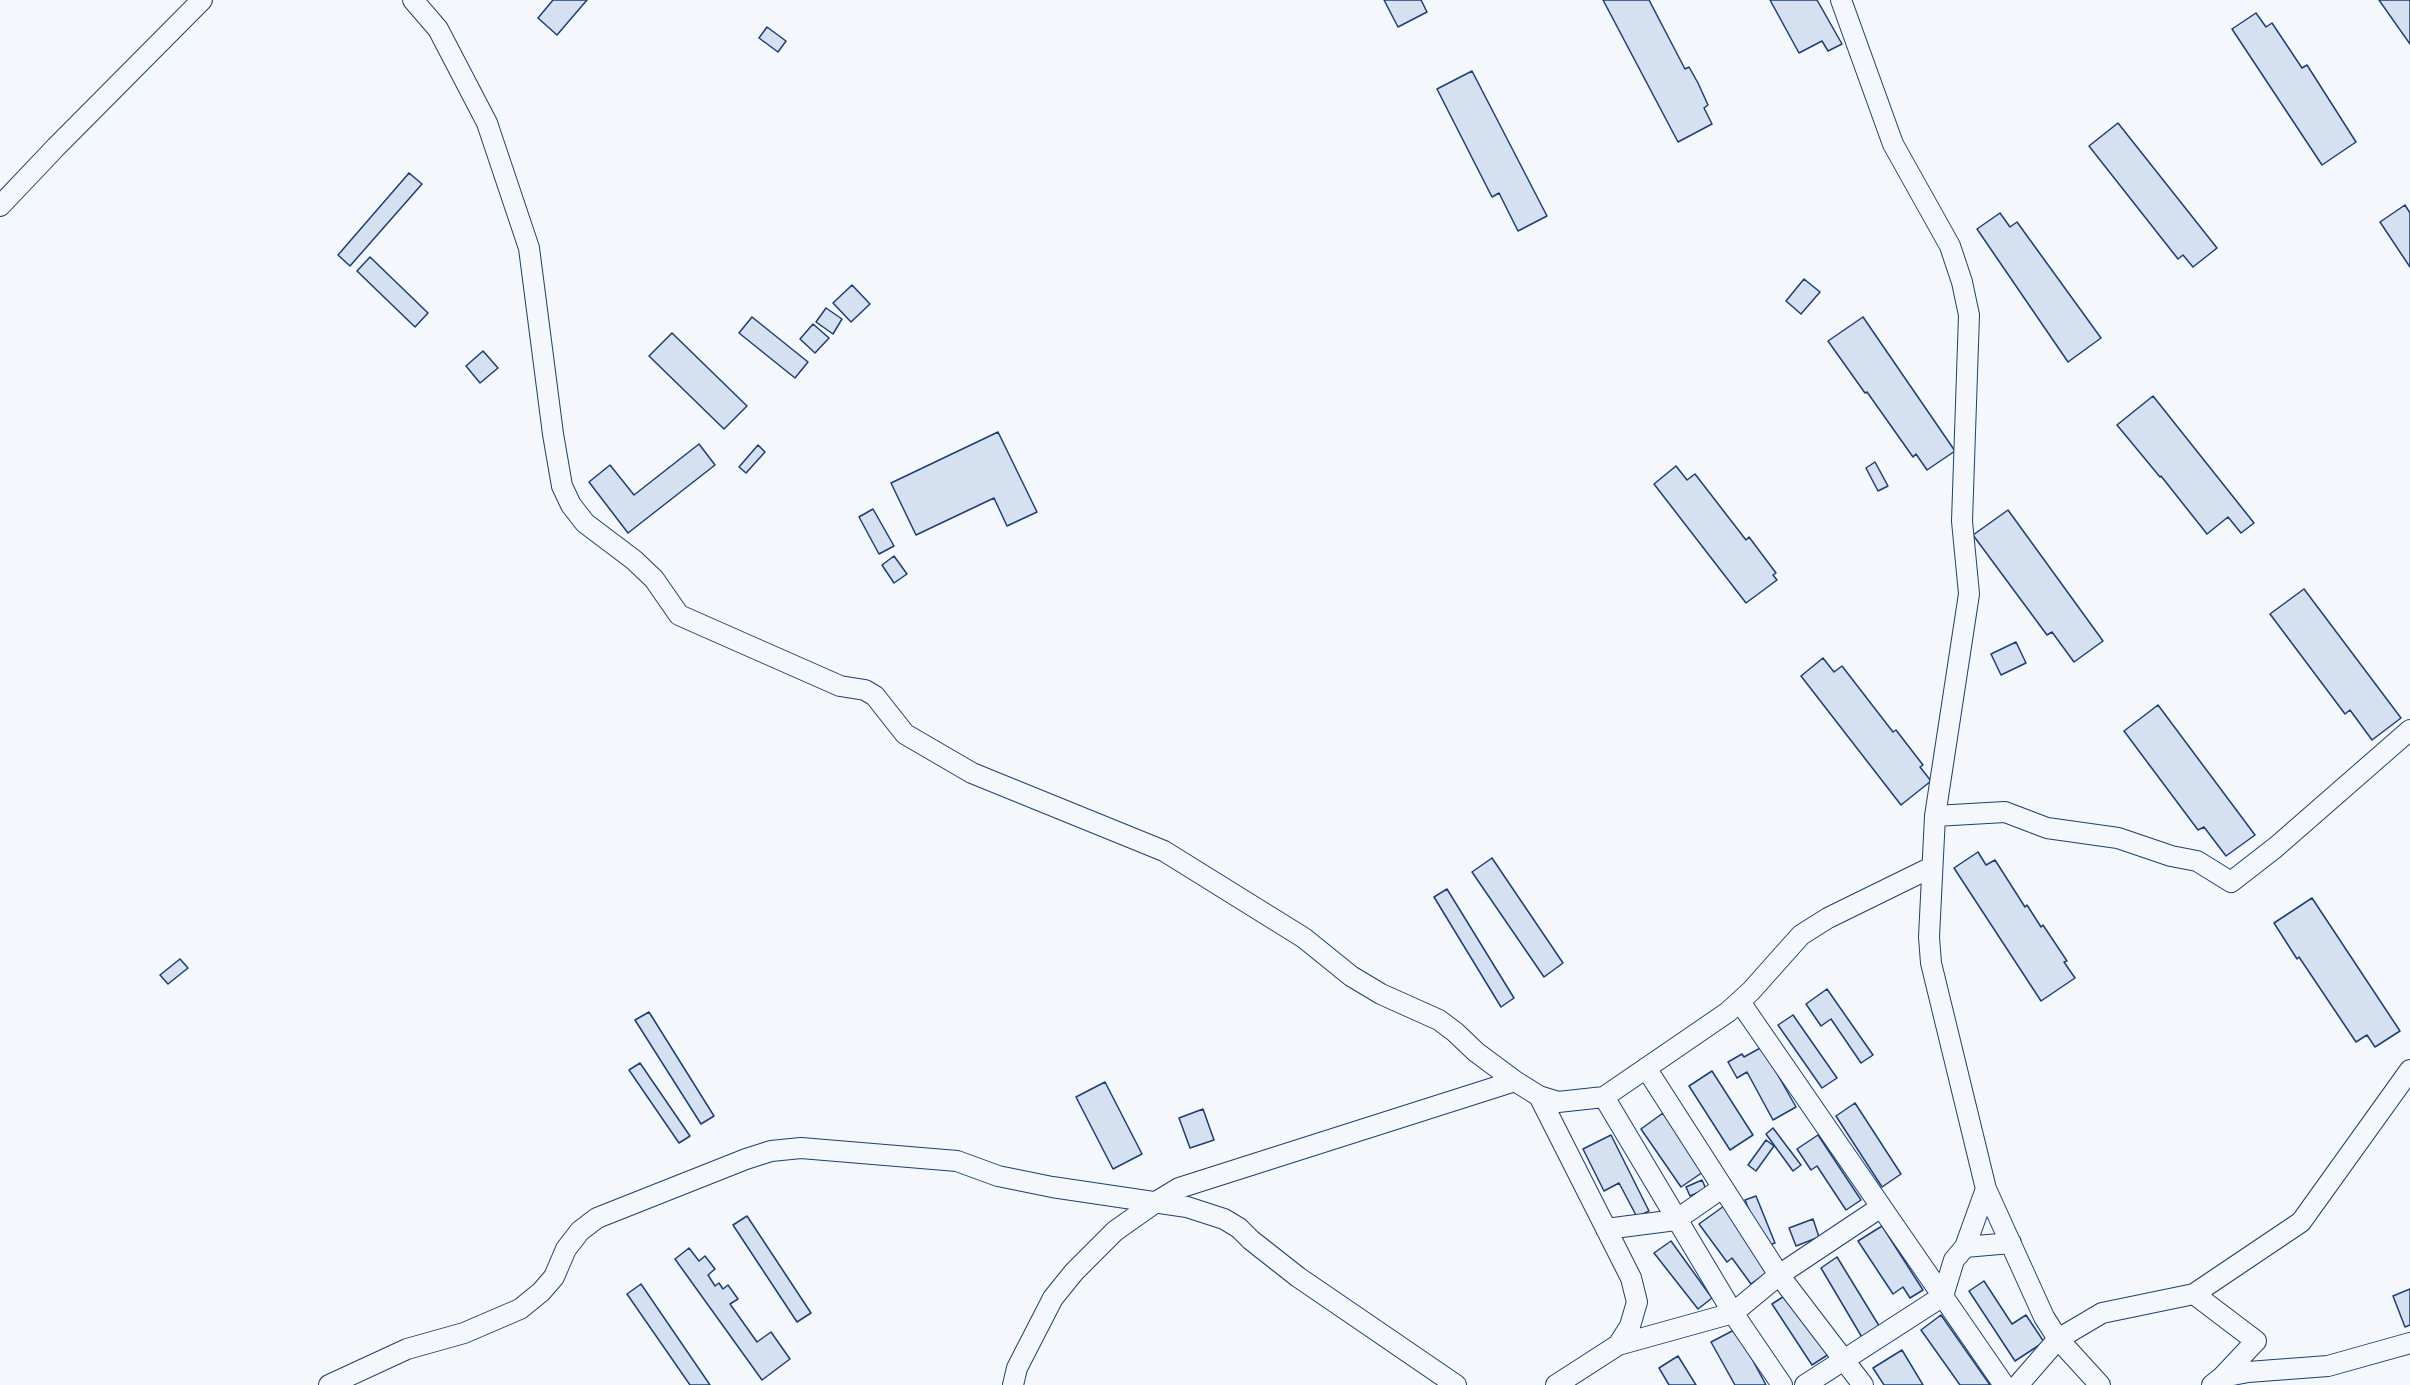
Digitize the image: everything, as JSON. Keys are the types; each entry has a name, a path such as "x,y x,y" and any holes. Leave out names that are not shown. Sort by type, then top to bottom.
{"street":[{"path":"0,206 202,0"},
{"path":"413,0 438,29 487,123 529,248 562,486 585,523 647,572 679,615 840,686 865,690 875,696 905,734 972,773 1164,851 1304,938 1352,976 1381,994 1439,1020 1515,1081 1539,1096 1558,1102 1604,1097 1728,1012 1740,1002 1800,935 1828,918 1932,867"},
{"path":"1841,0 1893,144 1950,246 1962,282 1969,315 1962,521 1969,594 1935,816 1929,937 1931,963 1986,1189 2044,1317 2058,1339 2100,1385"},
{"path":"1935,816 2005,812 2048,828 2118,838 2171,856 2197,861 2231,882 2276,848 2410,730"},
{"path":"1740,1002 2004,1385"},
{"path":"1646,1068 1779,1275 1863,1385"},
{"path":"2018,1385 2058,1339 2102,1313 2194,1293 2301,1222 2410,1070"},
{"path":"1013,1385 1017,1368 1053,1298 1074,1272 1115,1231 1179,1188 1515,1081"},
{"path":"1539,1096 1631,1278 1637,1302 1630,1326 1618,1345"},
{"path":"1604,1097 1733,1313 1782,1385"},
{"path":"328,1385 408,1349 464,1333 520,1309 541,1292 554,1277 566,1249 580,1231 597,1218 771,1151 801,1148 957,1161 998,1176 1041,1185 1187,1207 1224,1219 1239,1228 1298,1276 1456,1385"},
{"path":"1606,1229 1676,1220 1722,1188"},
{"path":"1805,1385 1943,1296 1953,1260 1965,1247 1986,1189"},
{"path":"1556,1385 1618,1345 1733,1313 1779,1275 1881,1207"},
{"path":"1965,1247 2010,1243"},
{"path":"2194,1293 2256,1341 2217,1381"},
{"path":"2217,1381 2248,1372 2328,1366 2410,1343"}],"building":[{"path":"553,0 587,0 557,35 538,18"},
{"path":"1384,0 1421,0 1427,12 1398,27"},
{"path":"1603,0 1649,0 1685,69 1689,67 1698,83 1708,105 1704,108 1712,124 1678,142"},
{"path":"1770,0 1817,0 1842,44 1828,51 1822,41 1799,53"},
{"path":"2379,0 2410,0 2410,44"},
{"path":"2256,13 2266,27 2272,23 2302,68 2307,65 2356,142 2322,165 2232,29"},
{"path":"767,27 786,41 778,52 759,38"},
{"path":"1472,71 1547,216 1518,231 1499,193 1492,197 1437,89"},
{"path":"2118,123 2217,248 2193,267 2183,255 2178,259 2089,146"},
{"path":"409,173 422,184 350,266 338,255"},
{"path":"2405,205 2410,213 2410,267 2380,222"},
{"path":"2000,213 2010,227 2017,222 2101,338 2068,362 1977,229"},
{"path":"370,257 428,313 415,327 357,271"},
{"path":"1804,279 1820,292 1801,314 1786,301"},
{"path":"852,285 870,304 851,322 833,303"},
{"path":"826,308 842,319 833,334 816,322"},
{"path":"752,317 808,362 795,378 739,333"},
{"path":"1863,317 1955,451 1927,470 1916,454 1913,457 1828,341"},
{"path":"813,324 829,338 815,353 800,339"},
{"path":"672,333 747,406 724,429 649,356"},
{"path":"483,351 498,368 480,383 466,366"},
{"path":"2153,396 2254,523 2241,533 2228,517 2207,534 2117,425"},
{"path":"998,432 1037,512 1007,526 994,498 916,535 891,483"},
{"path":"699,444 715,465 628,533 589,482 610,465 634,495"},
{"path":"758,445 765,452 746,473 739,467"},
{"path":"1875,462 1888,486 1878,491 1866,468"},
{"path":"1676,466 1687,480 1695,474 1746,540 1749,537 1776,573 1773,575 1777,580 1746,603 1654,484"},
{"path":"873,509 894,546 879,554 859,517"},
{"path":"2008,510 2103,641 2074,662 2052,632 2047,635 1973,535"},
{"path":"894,556 907,574 894,583 882,565"},
{"path":"2304,589 2401,718 2372,740 2350,710 2345,714 2270,614"},
{"path":"2016,642 2026,663 2001,675 1991,654"},
{"path":"1823,658 1834,672 1842,666 1893,732 1896,730 1923,765 1920,767 1931,781 1901,805 1801,676"},
{"path":"2158,705 2255,835 2226,856 2204,827 2198,830 2124,731"},
{"path":"1978,852 1986,865 1995,860 2025,907 2027,905 2041,927 2043,925 2067,961 2064,962 2075,978 2041,1001 1954,868"},
{"path":"1492,858 1563,963 1544,977 1472,872"},
{"path":"1447,889 1514,998 1501,1007 1434,897"},
{"path":"2312,898 2400,1031 2375,1047 2367,1035 2356,1042 2274,923"},
{"path":"180,959 188,968 168,984 160,975"},
{"path":"1827,989 1873,1055 1861,1063 1831,1019 1821,1026 1806,1004"},
{"path":"649,1012 714,1116 701,1124 635,1020"},
{"path":"1793,1015 1837,1078 1822,1088 1778,1025"},
{"path":"1762,1047 1796,1107 1773,1120 1747,1072 1737,1078 1728,1062 1742,1054 1744,1057"},
{"path":"640,1063 690,1136 679,1143 629,1070"},
{"path":"1712,1071 1753,1135 1730,1150 1689,1086"},
{"path":"1105,1082 1142,1154 1113,1169 1076,1097"},
{"path":"1855,1103 1901,1174 1882,1187 1836,1116"},
{"path":"1203,1109 1214,1140 1190,1148 1179,1118"},
{"path":"1663,1113 1703,1172 1681,1187 1641,1129"},
{"path":"1773,1128 1801,1165 1793,1171 1766,1134"},
{"path":"1611,1135 1649,1211 1637,1217 1619,1183 1604,1191 1583,1149"},
{"path":"1818,1135 1861,1200 1846,1210 1817,1166 1811,1170 1797,1149"},
{"path":"1766,1140 1774,1146 1756,1171 1748,1165"},
{"path":"1702,1180 1706,1189 1690,1196 1686,1187"},
{"path":"1756,1196 1775,1243 1764,1247 1745,1200"},
{"path":"1724,1206 1770,1270 1751,1284 1732,1258 1727,1262 1699,1224"},
{"path":"747,1216 811,1313 797,1322 733,1225"},
{"path":"1813,1219 1819,1237 1796,1246 1789,1228"},
{"path":"1882,1226 1923,1290 1910,1298 1903,1287 1893,1294 1858,1241"},
{"path":"1671,1241 1712,1298 1698,1309 1654,1253"},
{"path":"689,1248 699,1261 705,1256 715,1269 708,1275 715,1286 719,1283 723,1289 728,1285 738,1299 730,1304 757,1342 771,1332 790,1359 762,1380 675,1259"},
{"path":"1837,1257 1881,1329 1863,1339 1821,1268"},
{"path":"1984,1281 2012,1324 2026,1315 2044,1342 2015,1361 1969,1291"},
{"path":"641,1284 710,1385 690,1385 627,1294"},
{"path":"2410,1289 2410,1325 2405,1327 2393,1296"},
{"path":"1789,1293 1829,1354 1812,1365 1772,1304"},
{"path":"1941,1315 1990,1385 1960,1385 1921,1330"},
{"path":"1736,1329 1766,1385 1735,1385 1711,1342"},
{"path":"1902,1350 1923,1385 1884,1385 1873,1368"},
{"path":"1678,1356 1696,1385 1669,1385 1659,1368"}]}
